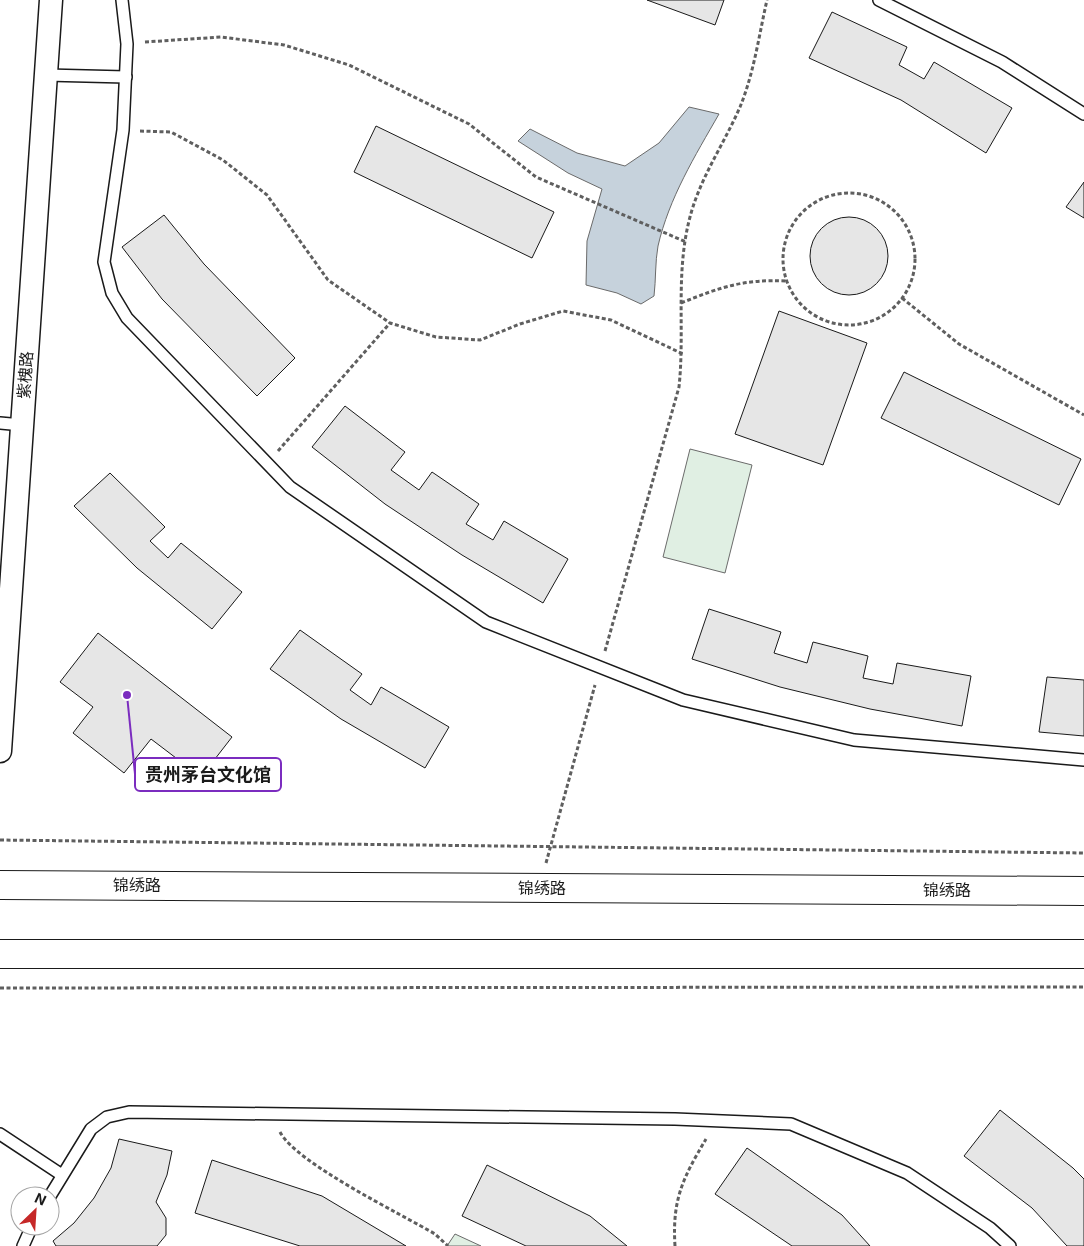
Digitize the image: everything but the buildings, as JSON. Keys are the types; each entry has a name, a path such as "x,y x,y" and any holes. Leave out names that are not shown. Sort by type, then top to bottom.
{"main road":[{"name":"锦绣路","path":"0,885 1084,891"},
{"path":"0,954 1084,954"}],"street":[{"name":"紫槐路","path":"0,751 11,424 46,74 51,0"}],"lane":[{"path":"122,0 127,44 123,130 104,262 112,293 127,318 290,487 486,622 684,700 854,740 1084,760"},
{"path":"879,0 1002,62 1084,114"},
{"path":"46,74 126,78"},
{"path":"56,1186 91,1129 107,1117 129,1112 718,1121 791,1124 907,1173 990,1228 1010,1246"},
{"path":"0,1134 62,1175"}],"path":[{"path":"540,888 679,387 683,354 680,281 690,217 715,154 740,107 752,71 767,0"},
{"path":"127,44 221,37 284,45 349,65 469,124 536,177 686,242"},
{"path":"123,130 171,132 223,160 267,195 328,280 390,323 436,336 480,340 520,324 563,312 611,320 683,354"},
{"path":"846,193 869,196 888,206 898,215 912,239 915,259 912,280 902,298 887,313 868,322 848,325 827,321 807,310 792,293 787,281 784,272 783,249 790,228 804,210 824,198 846,193"},
{"path":"681,303 723,287 759,279 787,281"},
{"path":"902,298 959,344 1084,415"},
{"path":"267,464 390,323"},
{"path":"0,840 1084,853"},
{"path":"0,988 1084,987"},
{"path":"271,1114 284,1140 311,1163 435,1234 448,1246"},
{"path":"675,1246 673,1220 684,1176 718,1121"}],"green space":[{"path":"690,449 752,465 725,573 663,557"},
{"path":"455,1234 481,1246 447,1246"}],"shaded area":[{"path":"689,107 719,114 684,178 669,211 658,246 654,296 641,304 617,293 586,285 587,241 602,189 568,173 518,141 530,129 577,153 625,166 659,143"}],"place":[{"name":"贵州茅台文化馆","path":"127,695"}]}
